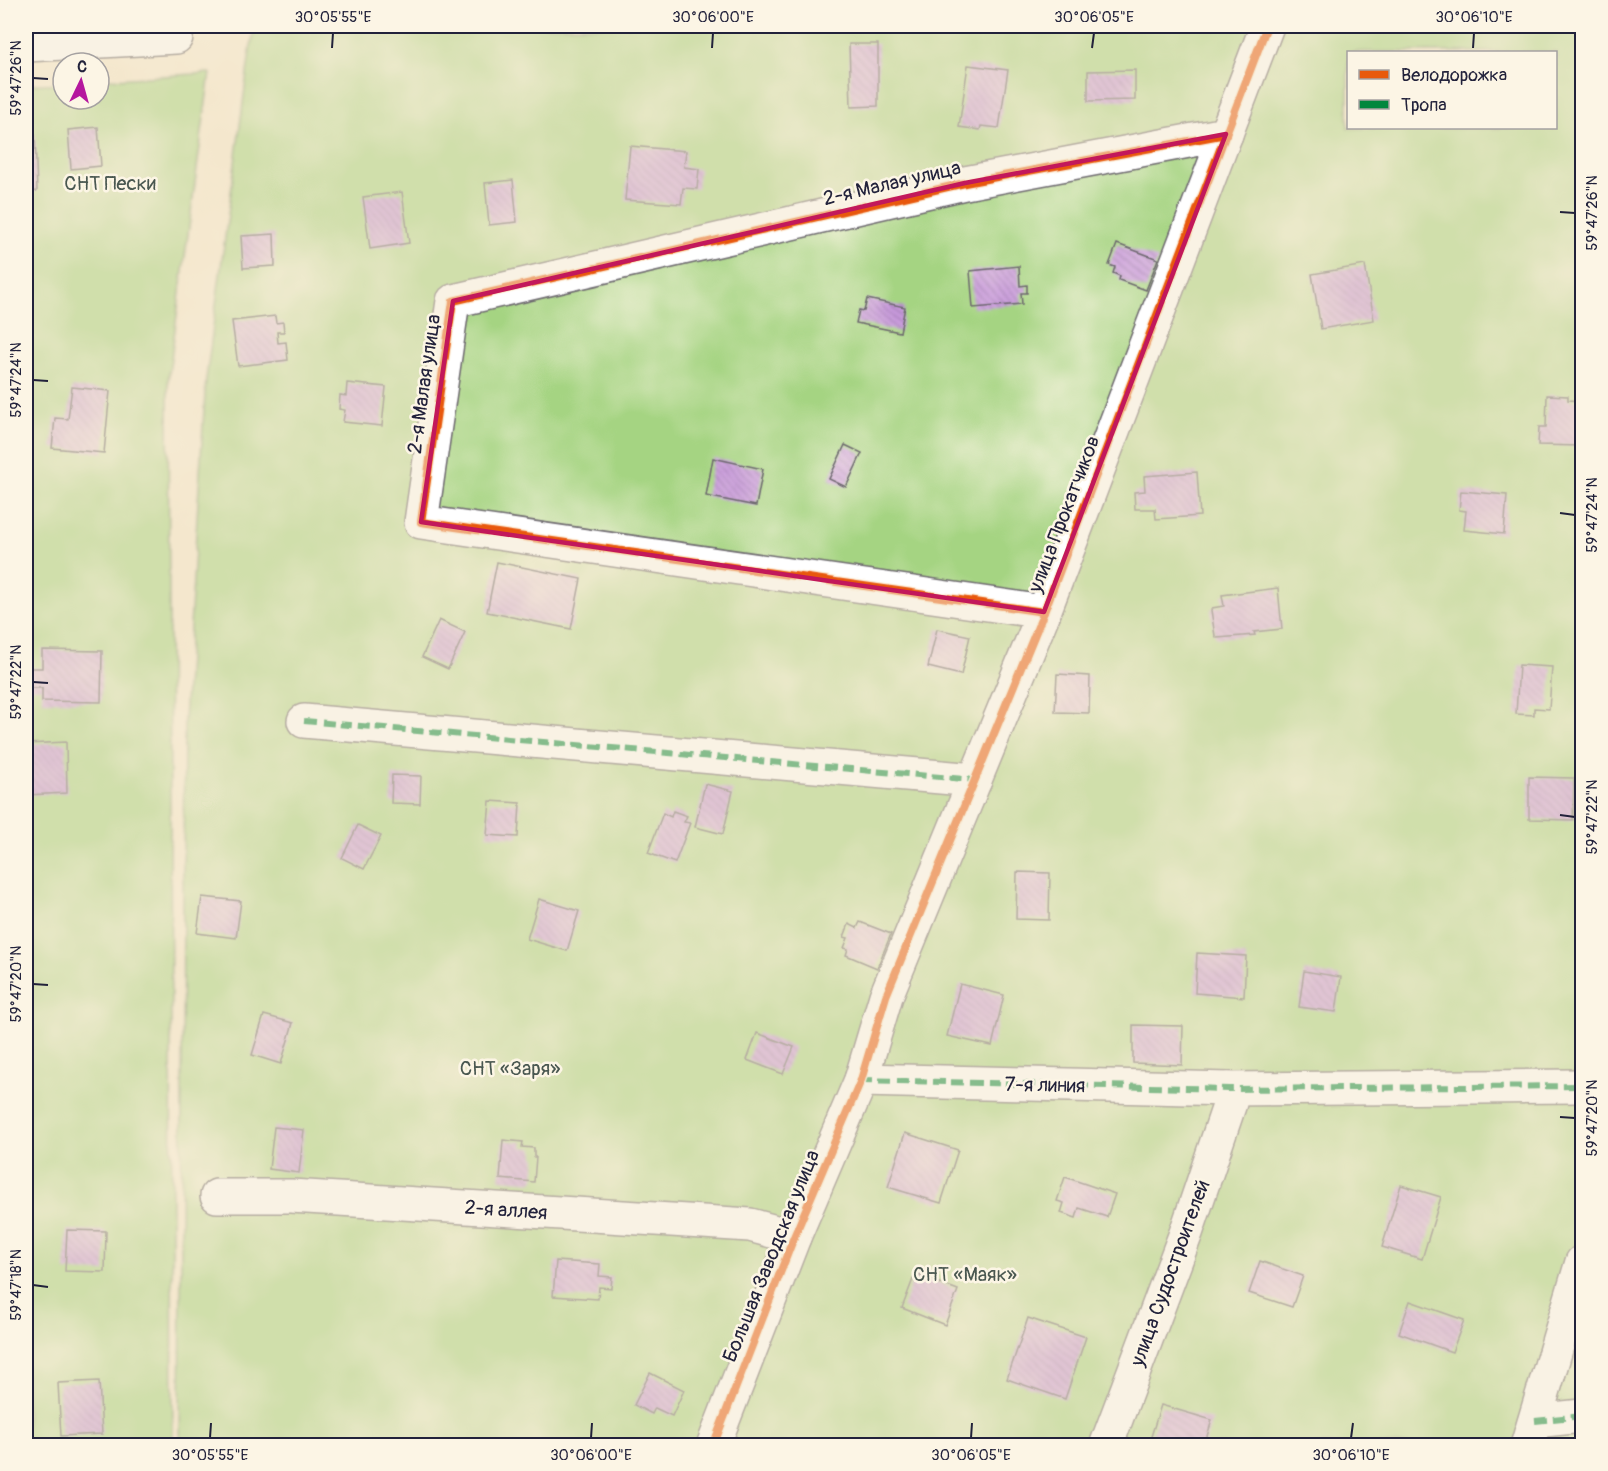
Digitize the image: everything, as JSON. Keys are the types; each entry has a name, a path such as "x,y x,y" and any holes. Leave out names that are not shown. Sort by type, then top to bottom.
{"street":[{"path":"26,45 176,37 177,26"},
{"name":"улица Прокатчиков","path":"861,1080 886,996 1044,612 1267,26"},
{"name":"2-я Малая улица","path":"1044,612 421,522 453,302 964,183 1226,134"},
{"path":"304,721 975,780"},
{"name":"7-я линия","path":"861,1080 1230,1094 1582,1086"},
{"name":"Большая Заводская улица","path":"713,1446 794,1237 861,1080"},
{"name":"улица Судостроителей","path":"1106,1446 1186,1233 1230,1103 1230,1094"},
{"name":"2-я аллея","path":"217,1196 291,1196 750,1225 794,1237"},
{"path":"1531,1433 1582,1262"},
{"path":"1531,1433 1582,1416"}],"highlighted area":[{"path":"1226,134 1044,612 421,522 453,301 965,183"}],"green space":[{"path":"255,26 1582,26 1582,1445 180,1446 184,720 206,379"},
{"name":"СНТ Пески","path":"210,73 168,381 173,1445 26,1446 26,85 51,84 51,111 111,111 111,79"}],"building":[{"path":"849,44 878,44 878,106 851,107"},
{"path":"968,65 1008,70 999,128 981,126 980,130 959,127"},
{"path":"1135,70 1135,100 1088,101 1088,71"},
{"path":"98,127 101,166 71,169 68,130"},
{"path":"26,135 35,135 37,191 26,192"},
{"path":"630,146 686,151 684,167 699,169 697,189 683,188 681,204 625,200"},
{"path":"513,180 517,222 489,225 485,183"},
{"path":"402,192 409,243 370,249 363,197"},
{"path":"274,234 275,266 243,268 241,236"},
{"path":"1117,244 1158,259 1146,290 1119,280 1120,276 1113,273 1115,267 1109,265"},
{"path":"1365,265 1374,320 1321,329 1312,274"},
{"path":"1019,266 1020,286 1027,285 1027,293 1021,293 1022,304 973,308 970,271"},
{"path":"867,299 905,307 900,332 856,323 859,310 864,311"},
{"path":"275,316 276,323 283,322 284,332 277,332 278,343 286,342 288,360 238,366 232,321"},
{"path":"347,383 386,387 382,426 343,422 345,410 339,409 340,395 346,396"},
{"path":"72,387 110,391 104,453 52,448 55,418 68,419"},
{"path":"1547,395 1568,396 1568,400 1582,401 1581,446 1538,445 1539,427 1546,427"},
{"path":"845,445 862,453 846,487 829,479"},
{"path":"713,458 763,469 756,506 706,496"},
{"path":"1197,472 1200,516 1156,519 1155,509 1135,509 1134,492 1145,491 1144,476"},
{"path":"1461,491 1507,495 1504,534 1464,530 1466,511 1459,510"},
{"path":"497,562 581,579 571,629 487,612"},
{"path":"1278,588 1282,629 1254,632 1255,635 1217,638 1215,636 1211,610 1224,606 1222,595"},
{"path":"439,620 465,632 448,669 422,657"},
{"path":"937,629 970,636 961,675 928,667"},
{"path":"42,650 102,651 101,702 42,701 42,688 26,688 26,668 42,668"},
{"path":"1519,665 1552,667 1549,709 1534,708 1534,715 1516,714"},
{"path":"1057,674 1090,676 1089,713 1055,712"},
{"path":"66,742 67,793 26,795 26,744"},
{"path":"392,775 421,776 420,804 391,803"},
{"path":"1529,777 1574,778 1573,820 1529,819"},
{"path":"705,784 733,791 723,834 695,827"},
{"path":"490,801 520,803 518,837 487,835"},
{"path":"673,811 687,816 684,822 690,823 675,863 648,853 663,813 671,817"},
{"path":"358,825 381,836 364,869 342,858"},
{"path":"1017,872 1050,873 1049,920 1016,919"},
{"path":"202,897 241,901 236,938 197,933"},
{"path":"539,899 579,911 567,951 527,939"},
{"path":"860,922 891,934 877,968 846,955 848,949 844,948 848,938 844,937 849,924 857,928"},
{"path":"1197,953 1246,956 1244,997 1195,993"},
{"path":"1304,971 1341,977 1336,1012 1299,1007"},
{"path":"960,984 1004,995 992,1046 947,1036"},
{"path":"264,1015 293,1023 281,1064 252,1055"},
{"path":"1133,1025 1183,1026 1182,1065 1133,1063"},
{"path":"757,1033 794,1047 783,1074 747,1060"},
{"path":"274,1127 304,1130 299,1173 269,1169"},
{"path":"905,1133 958,1150 941,1203 888,1187"},
{"path":"503,1140 523,1142 522,1147 534,1148 534,1157 536,1157 534,1182 500,1179"},
{"path":"1065,1177 1115,1194 1107,1217 1079,1208 1076,1218 1061,1213 1064,1203 1057,1201"},
{"path":"1401,1185 1441,1197 1422,1259 1382,1247"},
{"path":"67,1230 106,1231 105,1272 65,1271"},
{"path":"556,1261 600,1264 599,1276 612,1277 611,1288 599,1287 598,1299 553,1296"},
{"path":"1260,1261 1303,1276 1292,1307 1249,1293"},
{"path":"915,1274 958,1290 945,1325 902,1308"},
{"path":"1410,1301 1464,1320 1452,1352 1399,1333"},
{"path":"1028,1318 1086,1337 1065,1399 1007,1379"},
{"path":"650,1373 684,1390 672,1416 655,1408 652,1414 634,1405"},
{"path":"99,1381 102,1434 61,1436 58,1383"},
{"path":"1161,1405 1212,1420 1204,1446 1148,1446"}],"marked path":[{"path":"304,721 975,780"},
{"path":"861,1080 1229,1089 1582,1086"},
{"path":"1535,1421 1582,1416"}],"cycle path":[{"path":"713,1446 794,1237 861,1080 886,996 1044,612 1267,26"},
{"path":"1044,612 421,522 453,301 965,183 1226,134"}],"park label":[{"name":"СНТ «Заря»","path":"510,1068"},
{"name":"СНТ «Маяк»","path":"965,1274"}]}
